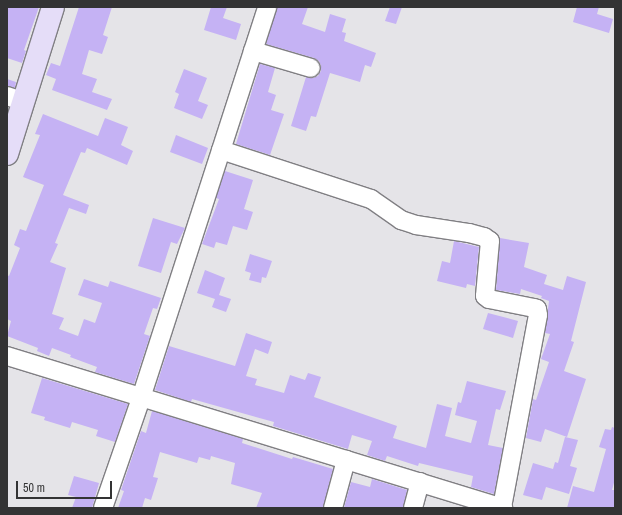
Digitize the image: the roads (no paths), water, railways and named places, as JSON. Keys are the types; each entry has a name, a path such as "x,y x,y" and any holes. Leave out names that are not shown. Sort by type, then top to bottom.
{"main road":[{"path":"7,154 16,99 53,7"}],"street":[{"path":"103,508 141,398 267,7"},
{"path":"253,51 311,68"},
{"path":"7,356 502,508 538,315 537,309 489,299 485,296 490,241 484,236 416,226 401,220 371,199 221,150"},
{"path":"333,508 346,460"},
{"path":"413,508 420,482"}]}
